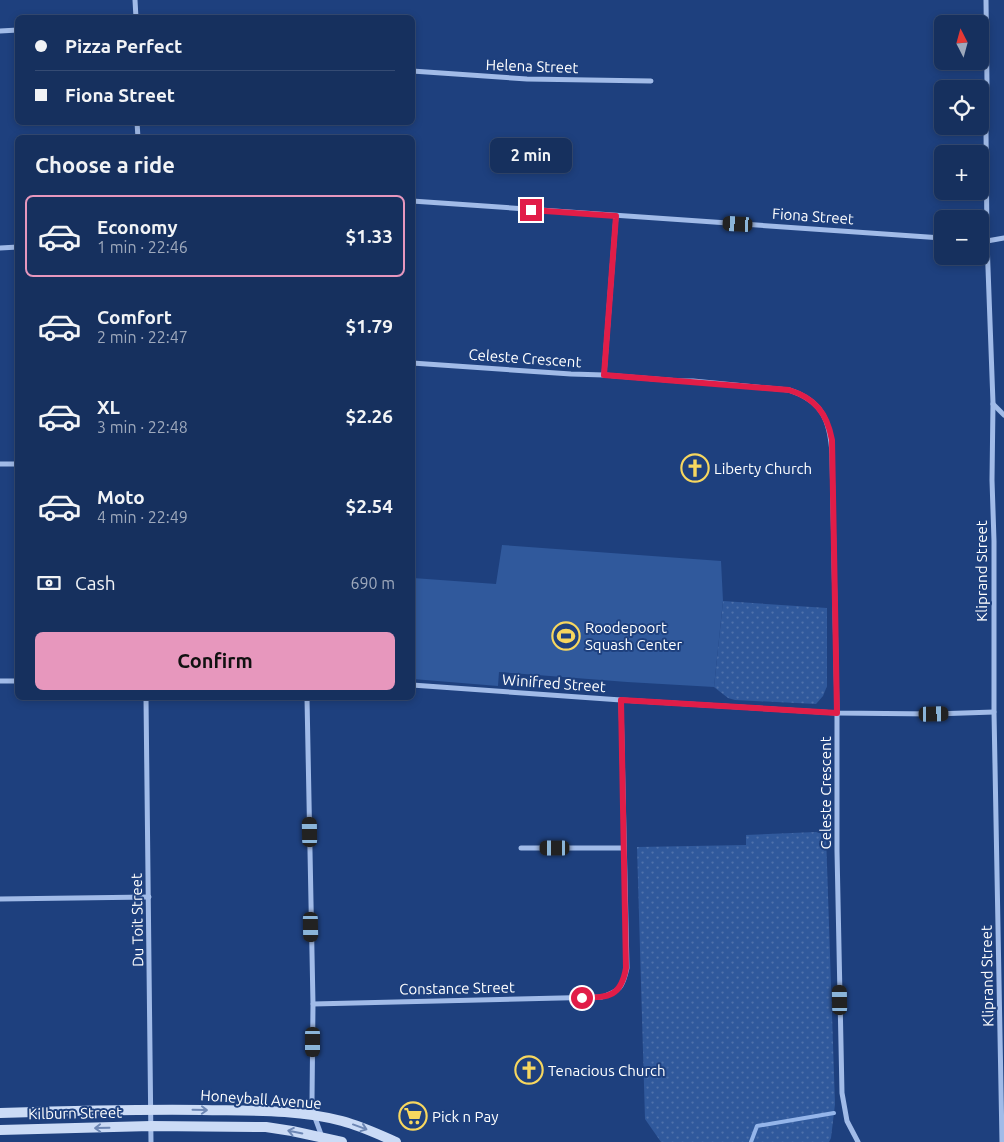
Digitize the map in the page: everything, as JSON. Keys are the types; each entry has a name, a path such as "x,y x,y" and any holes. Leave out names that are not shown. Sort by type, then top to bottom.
{"street":[{"path":"135,0 136,15"},
{"name":"Kliprand Street","path":"986,0 988,83 986,131 987,210"},
{"path":"0,31 15,30"},
{"name":"Helena Street","path":"415,71 527,80 651,81"},
{"name":"Fiona Street","path":"415,201 934,237"},
{"path":"604,375 616,216"},
{"path":"989,240 1004,238"},
{"path":"0,248 15,248"},
{"name":"Kliprand Street","path":"988,265 993,403 994,712 1002,1142"},
{"name":"Celeste Crescent","path":"415,363 604,375 789,390 801,393 808,398 816,404 825,416 830,429 832,454 842,1093 847,1121 858,1142"},
{"path":"993,403 1004,415"},
{"path":"0,464 15,464"},
{"path":"0,681 15,681"},
{"name":"Winifred Street","path":"415,685 837,713 934,714 994,712"},
{"name":"Du Toit Street","path":"146,700 151,1142"},
{"path":"307,700 313,1004 312,1101 318,1130 323,1140"},
{"path":"521,848 624,848 621,700"},
{"name":"Constance Street","path":"313,1004 602,997 614,993 621,986 625,978 626,968 624,848"},
{"path":"0,899 149,897"},
{"name":"Kilburn Street","path":"0,1113 151,1109"},
{"name":"Honeyball Avenue","path":"151,1109 314,1115 342,1121 396,1142"},
{"name":"Kilburn Street","path":"0,1130 151,1126"},
{"name":"Honeyball Avenue","path":"151,1126 266,1128 292,1131 323,1140 342,1142"}],"shaded area":[{"name":"Roodepoort Squash Center","path":"502,545 721,561 723,601 714,687 499,672 498,686 415,679 415,578 496,584"},
{"path":"723,601 827,608 827,686 823,696 816,704 735,700 728,698 714,687"},
{"path":"816,832 826,835 835,1104 829,1142 661,1142 645,1119 637,847 746,845 746,835"}],"waterway":[{"path":"751,1142 757,1126 834,1113"}],"place":[{"name":"Liberty Church","path":"695,468"},
{"name":"Roodepoort Squash Center","path":"566,636"},
{"name":"Tenacious Church","path":"529,1070"},
{"name":"Pick n Pay","path":"413,1116"}],"route":[{"path":"531,210 616,216 604,375 693,381 789,390 801,393 816,404 825,416 832,440 837,713 621,700 625,978 621,986 614,993 602,997 582,998"}]}
